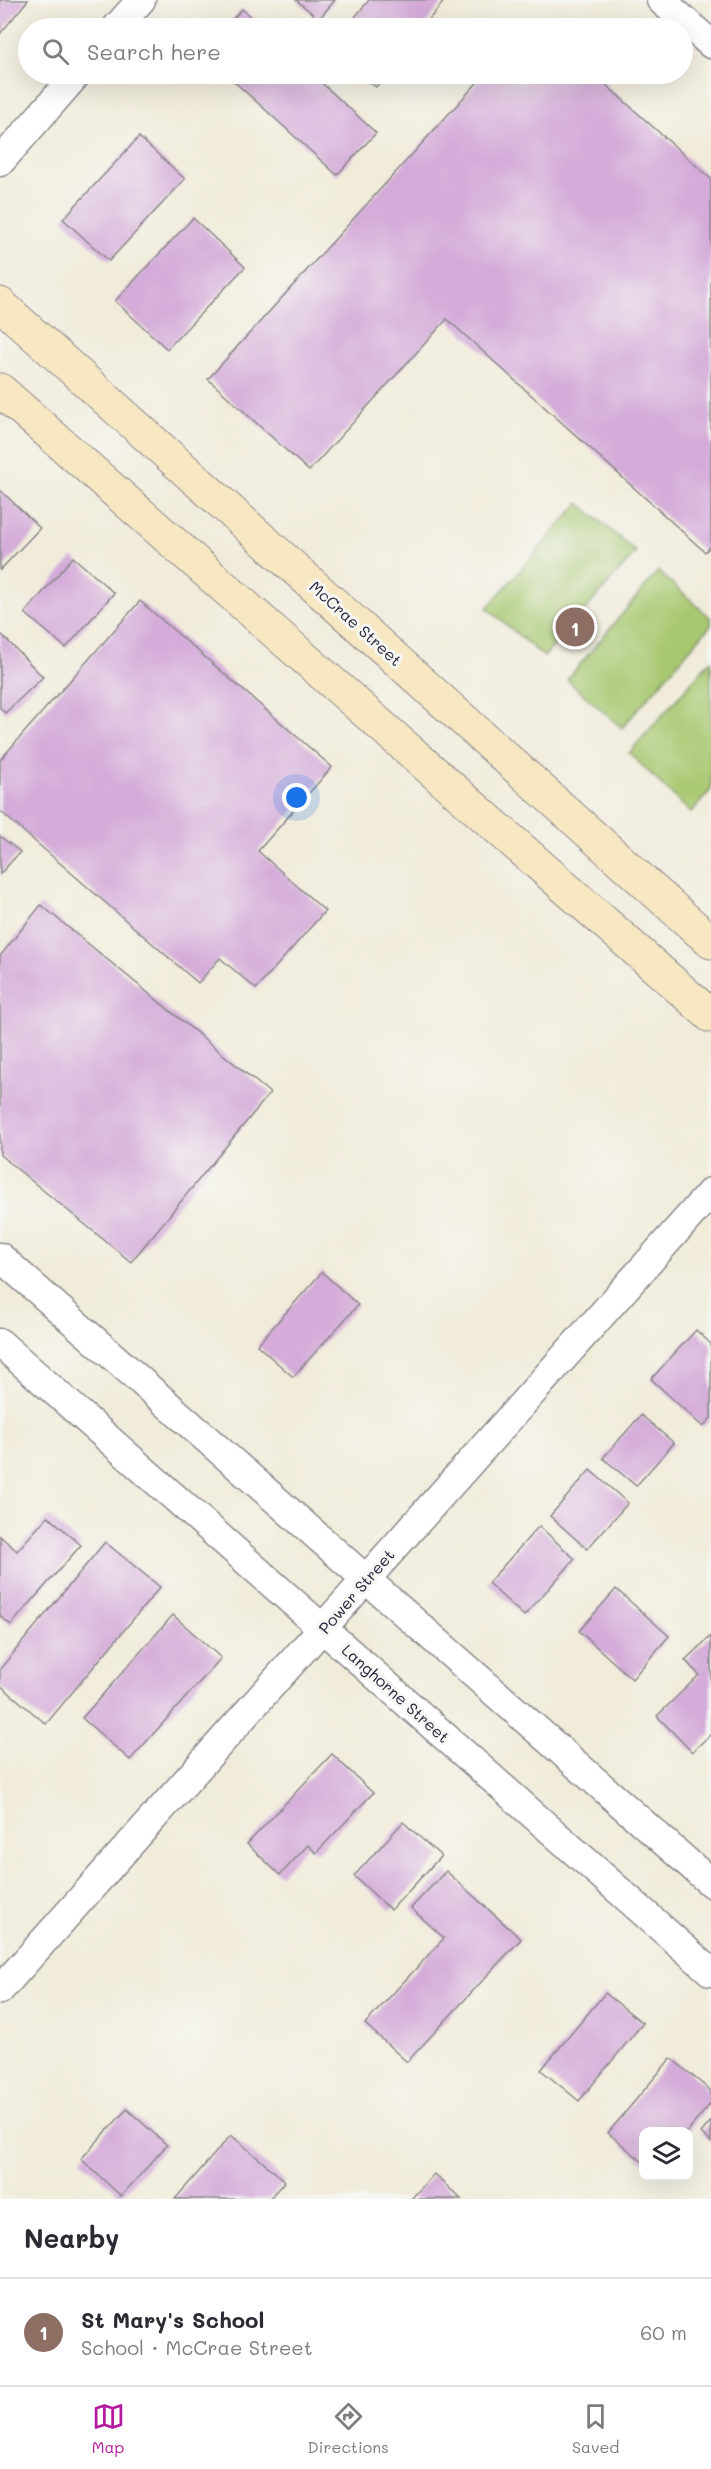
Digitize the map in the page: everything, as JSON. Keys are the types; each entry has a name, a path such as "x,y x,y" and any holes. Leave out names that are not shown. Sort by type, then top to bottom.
{"main road":[{"name":"McCrae Street","path":"0,304 711,942"},
{"path":"0,390 711,1016"}],"street":[{"path":"125,18 141,0"},
{"path":"661,0 681,18"},
{"path":"693,28 711,44"},
{"path":"0,162 68,84"},
{"name":"Power Street","path":"0,1990 711,1192"},
{"path":"0,1257 711,1883"},
{"name":"Langhorne Street","path":"0,1343 711,1972"}],"green space":[{"path":"579,503 636,552 544,657 487,608"},
{"path":"658,571 711,618 711,625 622,728 567,680"},
{"path":"711,660 711,790 691,813 629,753"}],"building":[{"path":"0,0 28,0 0,34"},
{"path":"296,0 335,0 318,18"},
{"path":"369,0 445,0 430,18 354,18"},
{"path":"242,9 252,18 233,18"},
{"path":"237,84 323,84 376,133 337,175"},
{"path":"476,84 605,84 711,179 711,546 705,552 447,319 309,471 208,379"},
{"path":"139,137 185,179 109,261 63,219"},
{"path":"193,218 245,267 167,349 115,301"},
{"path":"0,490 40,528 0,570"},
{"path":"73,557 114,593 66,648 25,613"},
{"path":"140,601 332,767 258,851 325,911 256,989 220,958 198,983 0,811 0,760"},
{"path":"0,633 43,677 5,713 0,708"},
{"path":"0,836 20,852 0,874"},
{"path":"41,905 270,1093 131,1262 0,1155 0,956"},
{"path":"322,1272 358,1305 293,1377 257,1345"},
{"path":"696,1330 711,1344 711,1418 703,1427 651,1379"},
{"path":"641,1415 674,1443 636,1486 603,1458"},
{"path":"590,1470 628,1503 587,1549 550,1516"},
{"path":"48,1516 81,1545 11,1625 0,1616 0,1536 17,1551"},
{"path":"539,1526 575,1559 524,1616 488,1583"},
{"path":"105,1542 160,1587 46,1724 0,1685 0,1669"},
{"path":"616,1589 669,1636 632,1679 579,1631"},
{"path":"173,1615 221,1658 130,1760 82,1718"},
{"path":"711,1636 711,1734 692,1752 657,1716 699,1675 685,1660"},
{"path":"332,1754 373,1793 316,1853 308,1845 280,1875 247,1844"},
{"path":"403,1822 441,1856 391,1910 354,1876"},
{"path":"446,1871 521,1939 407,2062 365,2024 444,1938 411,1908"},
{"path":"605,1993 643,2023 579,2101 541,2070"},
{"path":"671,2058 711,2091 711,2103 691,2127 639,2127 639,2159 608,2133"},
{"path":"127,2109 167,2145 121,2196 81,2159"},
{"path":"711,2121 711,2142 701,2133"},
{"path":"231,2135 285,2181 269,2199 175,2199"},
{"path":"434,2174 461,2199 411,2199"}],"place":[{"name":"St Mary's School","path":"575,627"}]}
